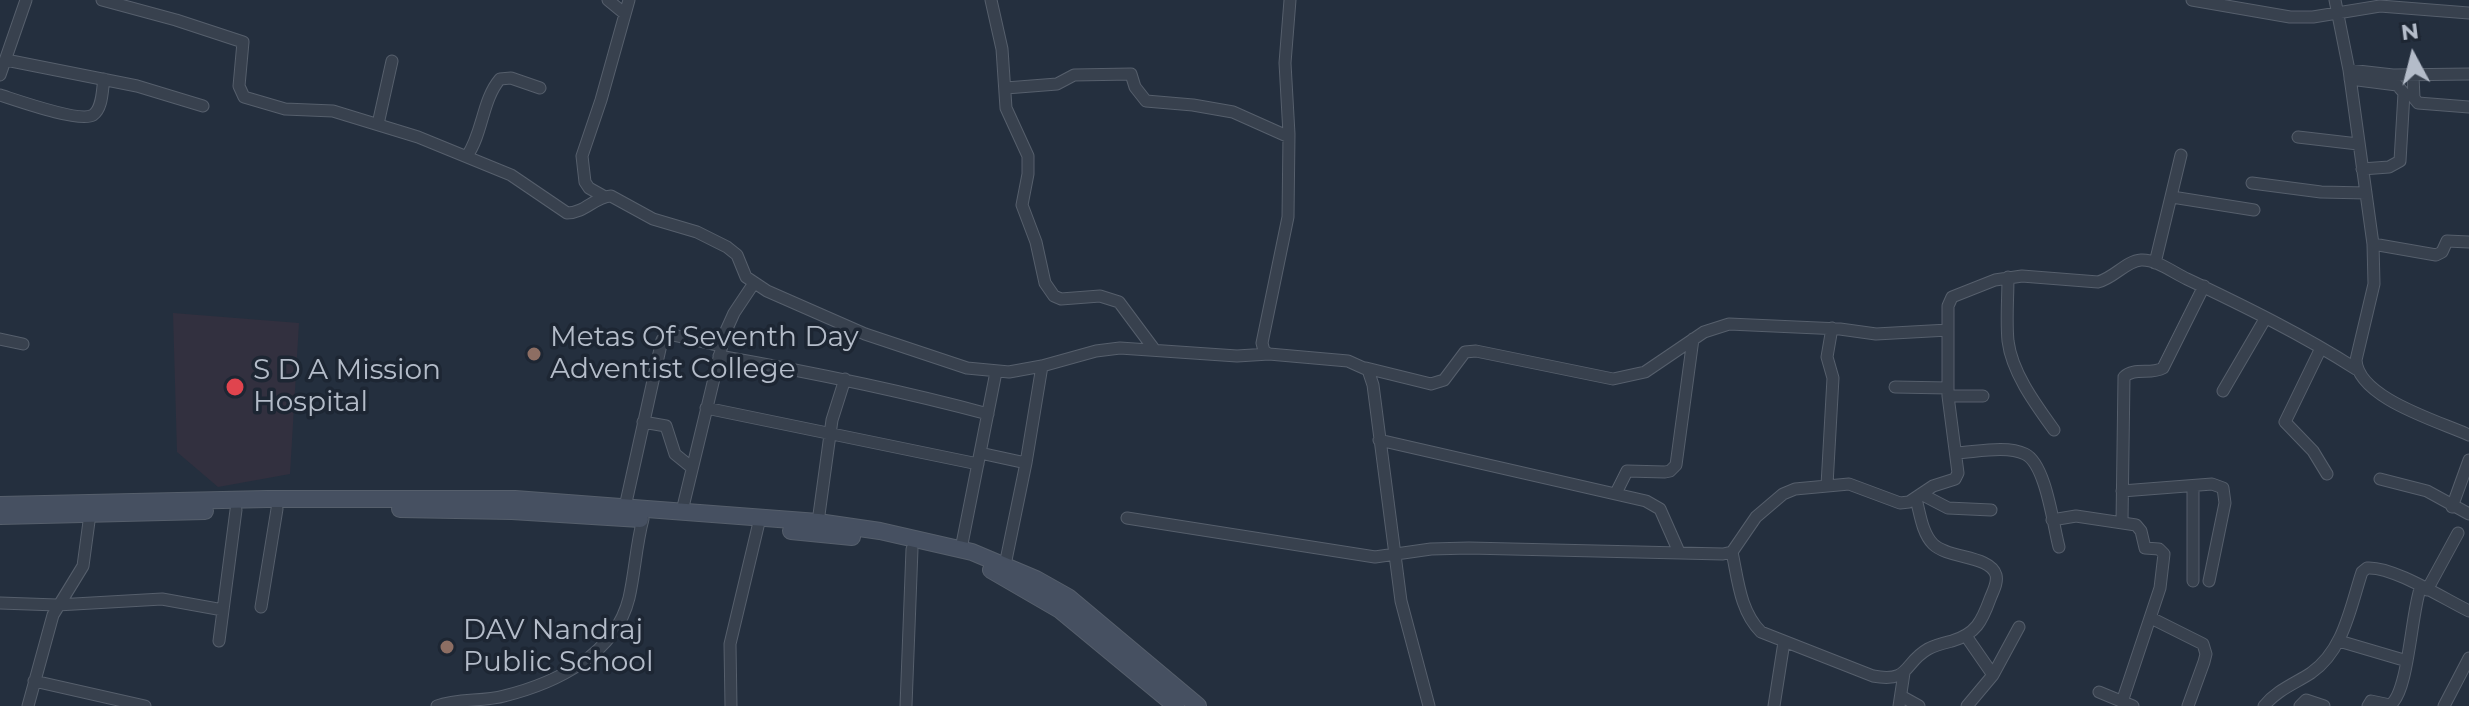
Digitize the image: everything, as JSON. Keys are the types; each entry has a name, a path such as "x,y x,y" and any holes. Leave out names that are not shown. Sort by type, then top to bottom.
{"main road":[{"path":"0,505 443,497 515,499 682,511 855,538 992,570 1044,598 1176,706"},
{"path":"0,516 277,509 442,509 643,519 818,522 880,531 961,549 1036,579 1068,597 1198,706"}],"street":[{"path":"0,75 26,0"},
{"path":"102,0 161,15 243,42 239,86 244,97 285,109 333,111 378,124 511,175 567,213 581,211 611,196 653,219 697,232 720,243 737,255 746,277 754,283 820,316 967,368 996,372 1042,366 1106,349 1154,349 1348,361 1431,384 1444,380 1465,352 1476,351 1613,379 1645,372 1693,339 1716,326 1729,324 1832,328 1876,334 1948,330"},
{"path":"608,0 625,14"},
{"path":"605,197 585,182 582,156 629,0"},
{"path":"991,0 1002,49 1008,116 1028,156 1022,205 1049,291 1061,299 1100,296 1119,302 1154,349"},
{"path":"1269,354 1264,351 1262,343 1286,236 1289,201 1285,77 1290,0"},
{"path":"2192,0 2290,17 2338,14 2380,6 2469,13"},
{"path":"2335,0 2350,74 2373,244 2374,284 2356,369"},
{"path":"6,60 104,79 203,106"},
{"path":"378,124 392,61"},
{"path":"1006,88 1057,84 1074,75 1131,74 1135,87 1146,101 1233,112 1289,137"},
{"path":"2350,74 2469,74"},
{"path":"2350,74 2397,85 2404,93 2400,161 2389,167 2362,169"},
{"path":"2413,76 2414,98 2418,103 2469,107"},
{"path":"467,156 500,79 511,78 540,88"},
{"path":"0,95 65,114 89,117 99,107 104,79"},
{"path":"2298,137 2358,144"},
{"path":"2155,263 2181,155"},
{"path":"2252,183 2321,192 2366,193"},
{"path":"2172,197 2254,210"},
{"path":"2373,244 2436,255 2442,252 2447,241 2469,242"},
{"path":"1127,518 1375,557 1431,549 1495,548 1732,552 1756,517 1783,494 1795,489 1849,484 1900,503 1957,477 1948,392 1948,306 1952,297 2008,277 2050,276 2098,282 2136,261 2155,263 2204,286 2356,369 2365,383 2394,402 2469,435"},
{"path":"2008,277 2008,340 2012,355 2054,430"},
{"path":"682,511 729,322 754,283"},
{"path":"2122,522 2124,377 2130,372 2155,372 2163,368 2204,286"},
{"path":"2223,391 2265,319"},
{"path":"1827,485 1833,378 1827,357 1832,328"},
{"path":"625,507 662,340 673,335 720,351 918,395 988,414"},
{"path":"0,339 23,344"},
{"path":"1616,493 1627,471 1665,472 1676,465 1693,339"},
{"path":"2321,348 2285,422 2313,451 2327,474"},
{"path":"1005,565 1042,366"},
{"path":"1366,368 1373,385 1404,612 1429,706"},
{"path":"961,549 996,372"},
{"path":"818,522 830,432 845,379"},
{"path":"1895,387 1983,396"},
{"path":"706,408 979,459 1026,463"},
{"path":"643,422 666,426 675,454 691,467"},
{"path":"1379,440 1646,501 1660,509 1679,552"},
{"path":"1956,453 2015,451 2034,460 2059,547"},
{"path":"2452,507 2469,460"},
{"path":"2380,479 2427,491 2469,514"},
{"path":"2122,491 2219,485 2225,494 2209,581"},
{"path":"2193,486 2193,581"},
{"path":"1918,496 1948,508 1991,510"},
{"path":"1732,552 1748,616 1761,632 1873,676 1893,678 1904,673 1927,649 1966,636 1982,620 1997,582 1996,575 1986,563 1944,551 1931,542 1918,496"},
{"path":"261,607 277,509"},
{"path":"219,641 236,510"},
{"path":"28,706 57,605 83,566 90,514"},
{"path":"2052,520 2076,516 2138,526 2145,548 2159,549 2164,554 2162,580 2128,704 2099,692"},
{"path":"437,706 502,697 549,683 562,677 595,651 617,628 625,610 643,519"},
{"path":"731,706 730,644 759,523"},
{"path":"2368,706 2371,701 2387,705 2395,703 2407,661 2413,615 2424,588 2458,533"},
{"path":"906,706 912,549"},
{"path":"2264,706 2281,689 2311,673 2324,662 2339,641 2364,570 2376,568 2469,611"},
{"path":"0,603 57,605 162,599 223,610"},
{"path":"2151,618 2203,644 2206,654 2188,706"},
{"path":"1967,706 1993,675 2019,627"},
{"path":"1966,636 1993,675"},
{"path":"2339,641 2407,661"},
{"path":"1774,706 1784,642"},
{"path":"2444,706 2469,658"},
{"path":"1904,673 1900,701 1919,706"},
{"path":"34,681 145,706"},
{"path":"2300,706 2306,700 2324,706"}],"shaded area":[{"name":"S D A Mission Hospital","path":"173,313 299,323 290,474 218,487 177,452"}],"place":[{"name":"Metas Of Seventh Day Adventist College","path":"534,354"},
{"name":"S D A Mission Hospital","path":"235,387"},
{"name":"DAV Nandraj Public School","path":"447,647"}]}
